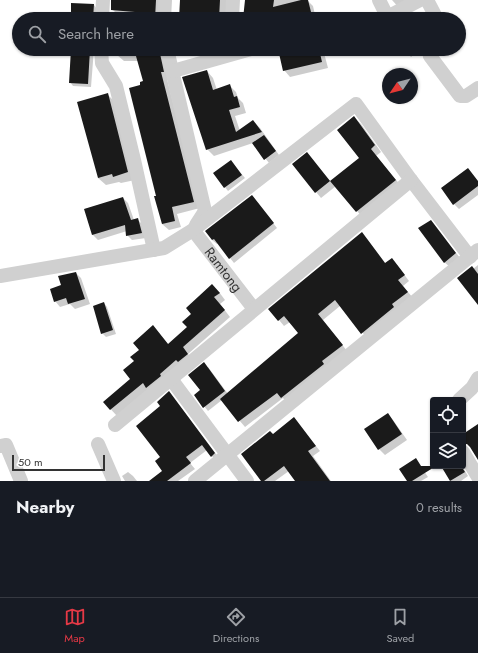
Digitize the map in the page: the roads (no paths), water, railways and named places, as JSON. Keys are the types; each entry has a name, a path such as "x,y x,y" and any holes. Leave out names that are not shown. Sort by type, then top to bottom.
{"street":[{"path":"103,12 104,0"},
{"path":"164,12 165,0"},
{"path":"232,12 233,0"},
{"path":"379,0 385,12"},
{"path":"397,12 427,1 433,12"},
{"path":"102,56 102,63 116,86 154,250"},
{"path":"169,56 205,212 193,230"},
{"path":"173,71 224,56"},
{"path":"430,56 460,96 466,96 478,88"},
{"path":"0,276 164,248 193,230 356,104 411,180 474,254 229,455 195,481"},
{"path":"115,425 411,180"},
{"name":"Ramtong","path":"193,230 254,309"},
{"path":"462,397 472,388 478,378"},
{"path":"171,379 247,481"},
{"path":"98,444 114,481"},
{"path":"0,446 6,445 21,481"},
{"path":"466,457 478,477"}]}
